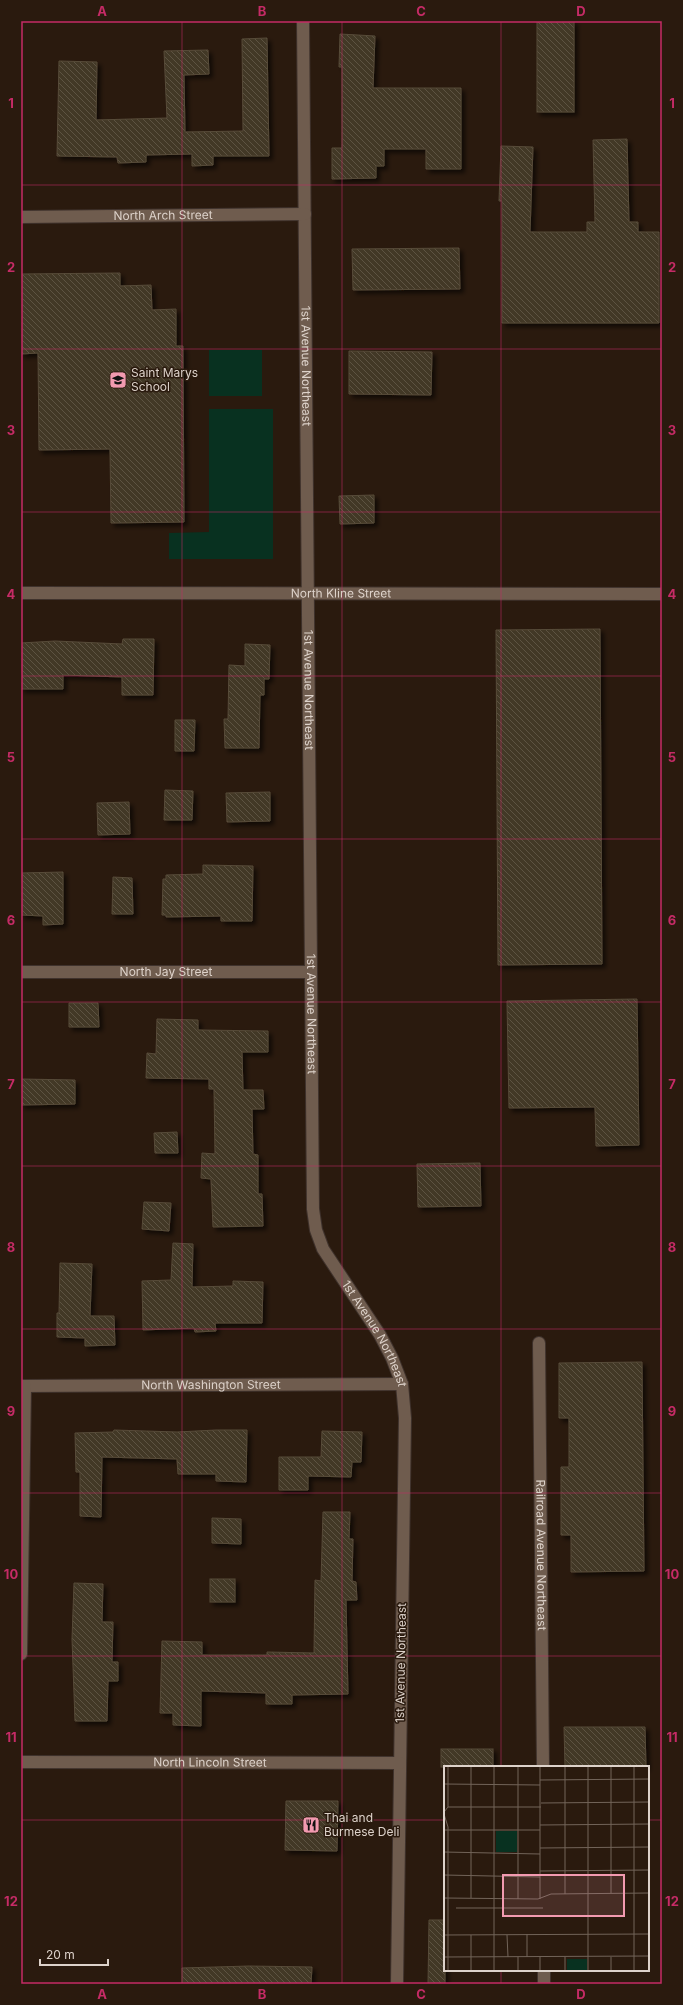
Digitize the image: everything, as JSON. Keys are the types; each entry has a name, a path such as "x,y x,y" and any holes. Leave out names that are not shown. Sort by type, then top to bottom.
{"street":[{"name":"1st Avenue Northeast","path":"303,21 313,1209 316,1230 323,1249 380,1335 392,1358 402,1384 405,1418 397,1984"},
{"name":"North Arch Street","path":"21,217 305,214"},
{"name":"North Kline Street","path":"21,593 662,594"},
{"name":"North Jay Street","path":"21,972 311,972"},
{"name":"Railroad Avenue Northeast","path":"539,1343 543,1766"},
{"name":"North Washington Street","path":"23,1386 402,1384"},
{"path":"21,1654 23,1386"},
{"name":"North Lincoln Street","path":"21,1762 400,1763"},
{"path":"544,1971 544,1984"}],"green space":[{"path":"209,350 262,350 262,396 209,396"},
{"path":"209,409 273,409 273,559 169,559 169,533 209,532"}],"building":[{"path":"537,21 574,21 574,112 537,112"},
{"path":"340,34 375,36 373,88 461,88 461,169 426,169 426,149 384,149 384,166 376,166 376,178 332,179 332,148 342,148 342,67 339,67"},
{"path":"267,38 269,156 213,156 213,165 192,166 192,154 146,155 146,162 118,163 117,157 57,156 59,61 97,62 96,120 167,118 164,51 208,50 209,74 184,75 185,132 243,131 242,39"},
{"path":"627,139 629,222 638,222 638,232 659,232 659,323 502,323 502,201 499,201 501,146 533,147 530,232 587,232 587,222 595,222 593,140"},
{"path":"459,248 460,289 353,290 352,249"},
{"path":"120,273 120,286 151,285 152,310 176,309 176,346 183,346 184,522 111,523 110,449 39,450 38,353 21,354 21,274"},
{"path":"349,351 432,352 431,395 349,394"},
{"path":"374,495 374,523 340,524 339,496"},
{"path":"600,629 602,964 498,965 496,630"},
{"path":"123,639 154,639 153,695 122,695 122,677 63,675 63,689 21,689 21,643 55,641 122,644"},
{"path":"245,644 270,645 269,679 264,679 264,695 260,695 259,748 225,748 224,719 228,719 229,665 245,666"},
{"path":"175,720 195,720 194,751 175,751"},
{"path":"165,790 193,791 192,820 164,820"},
{"path":"270,792 270,821 227,822 226,793"},
{"path":"129,802 130,834 98,835 97,803"},
{"path":"203,865 253,866 252,921 221,921 221,916 166,917 166,915 162,915 163,879 166,879 166,875 203,874"},
{"path":"63,872 63,924 43,925 43,916 21,915 21,873"},
{"path":"113,877 132,878 133,914 112,914"},
{"path":"637,999 639,1145 596,1146 595,1107 509,1108 507,1001"},
{"path":"69,1003 98,1003 99,1027 69,1027"},
{"path":"157,1019 198,1020 198,1030 268,1031 268,1052 242,1052 243,1090 263,1090 264,1109 252,1109 253,1154 258,1155 258,1194 262,1194 263,1226 213,1227 211,1179 201,1178 202,1153 215,1154 214,1089 209,1089 209,1079 146,1078 147,1053 156,1054"},
{"path":"21,1079 75,1080 75,1104 21,1105"},
{"path":"177,1132 178,1153 155,1153 154,1133"},
{"path":"480,1163 481,1206 418,1207 417,1164"},
{"path":"144,1202 171,1203 169,1231 142,1229"},
{"path":"173,1243 193,1244 192,1287 233,1286 233,1281 263,1282 262,1323 215,1323 216,1331 195,1332 194,1328 143,1330 142,1281 171,1280"},
{"path":"60,1263 92,1264 90,1316 114,1316 115,1345 85,1346 85,1338 57,1337"},
{"path":"642,1362 644,1571 571,1572 571,1535 561,1535 561,1467 569,1467 569,1418 559,1418 559,1363"},
{"path":"114,1430 177,1432 247,1430 246,1482 216,1481 216,1474 178,1474 177,1459 102,1457 101,1517 80,1516 80,1472 76,1472 75,1433 113,1432"},
{"path":"322,1431 362,1432 361,1462 352,1462 351,1477 308,1476 308,1490 279,1490 279,1457 321,1457"},
{"path":"323,1512 350,1512 349,1539 353,1539 352,1581 356,1582 357,1600 346,1600 348,1694 292,1695 292,1704 266,1704 266,1693 201,1691 201,1726 173,1725 173,1713 160,1713 162,1641 202,1642 202,1655 267,1655 267,1652 314,1653 315,1580 321,1581"},
{"path":"212,1518 241,1519 241,1544 212,1543"},
{"path":"210,1579 235,1579 235,1602 210,1602"},
{"path":"74,1583 103,1584 102,1622 113,1622 112,1662 118,1662 118,1681 108,1681 107,1721 75,1721 72,1639"},
{"path":"564,1727 645,1727 646,1766 565,1766"},
{"path":"441,1749 493,1749 493,1766 441,1767"},
{"name":"Thai and Burmese Deli","path":"286,1801 338,1801 337,1851 285,1850"},
{"path":"429,1920 444,1920 445,1984 428,1984"},
{"path":"249,1966 312,1967 311,1984 182,1984 182,1968"}],"place":[{"name":"Saint Marys School","path":"118,380"},
{"name":"Thai and Burmese Deli","path":"311,1825"}]}
